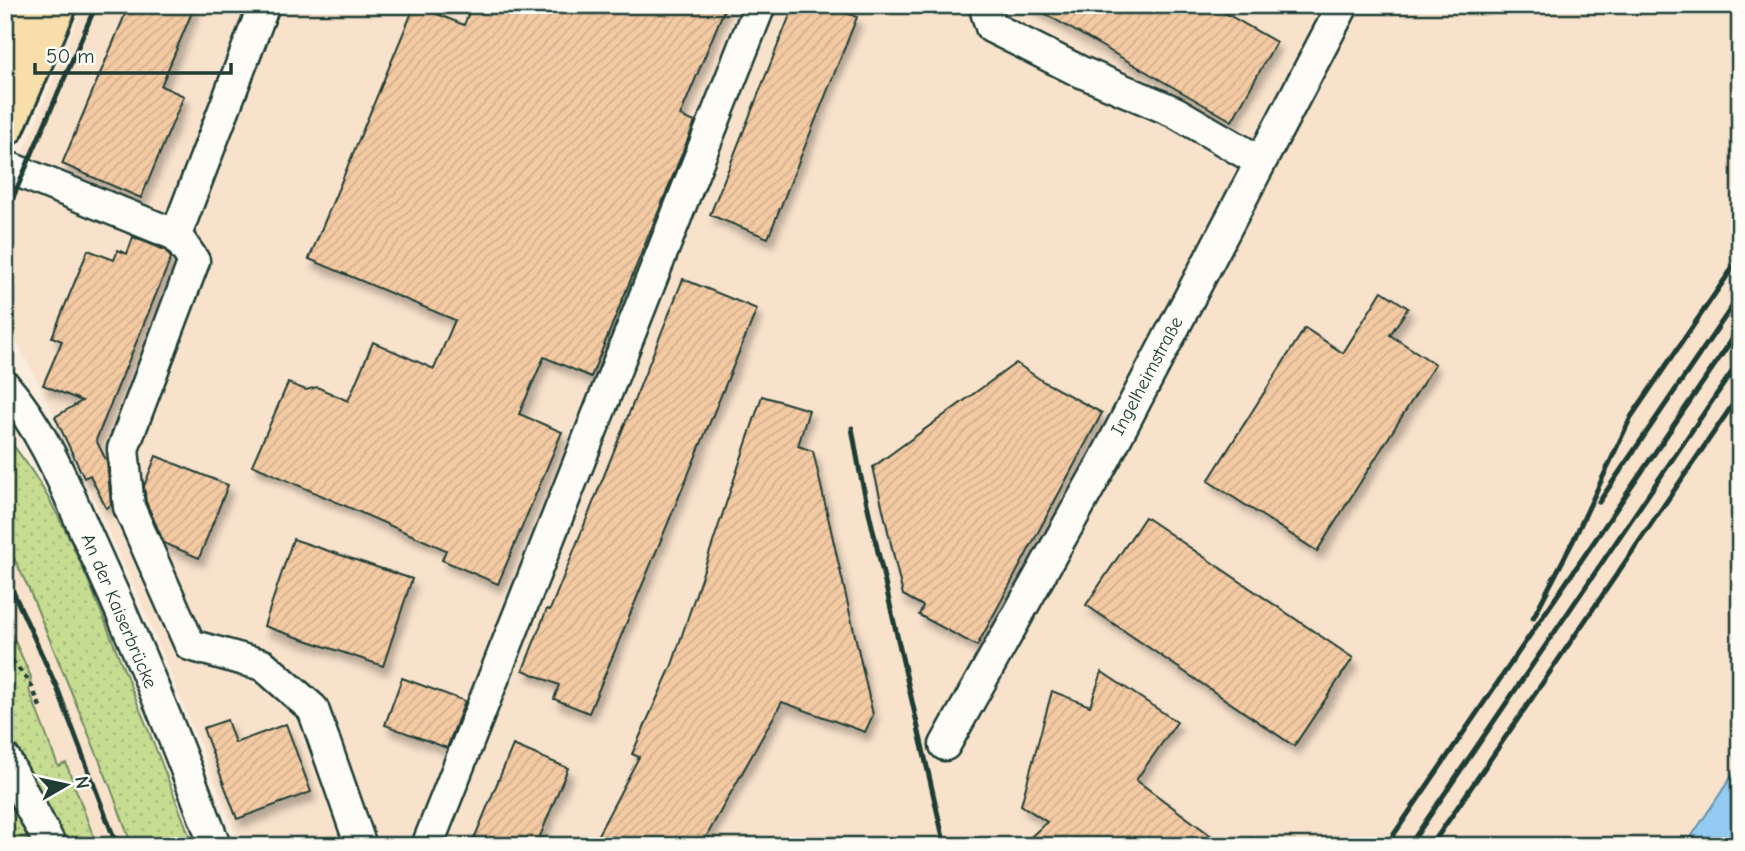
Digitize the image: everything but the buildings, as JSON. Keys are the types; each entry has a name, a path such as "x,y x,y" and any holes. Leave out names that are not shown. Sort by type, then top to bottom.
{"main road":[{"path":"5,59 26,5"},
{"path":"5,126 57,5"}],"street":[{"path":"176,235 264,5"},
{"path":"427,846 760,5"},
{"path":"984,5 991,27 1080,71 1175,113 1259,162"},
{"name":"Ingelheimstraße","path":"946,745 1105,458 1343,5"},
{"path":"5,166 176,235 194,261 123,449 129,507 190,645 263,665 313,709 361,846"},
{"name":"An der Kaiserbrücke","path":"5,386 32,421 47,447 120,607 215,846"},
{"path":"5,759 51,846"}],"path":[{"path":"5,653 30,682 41,709"}],"shaded area":[{"path":"83,5 1740,5 1740,764 1685,846 241,846 141,601 50,406 5,319 5,198"},
{"path":"5,540 28,587 132,846 97,846 67,764 59,766 29,690 31,677 5,619"}],"green space":[{"path":"5,436 42,488 74,548 193,846 132,846 28,587 5,540"},
{"path":"5,619 31,677 29,690 58,766 66,763 97,846 5,846"}],"water":[{"path":"1740,764 1740,846 1685,846"}],"railway":[{"path":"5,216 96,5"},
{"path":"1533,618 1574,539 1631,417 1740,257"},
{"path":"1599,502 1740,295"},
{"path":"1386,846 1740,328"},
{"path":"1409,846 1740,360"},
{"path":"1431,846 1740,394"},
{"path":"852,428 945,846"},
{"path":"5,574 58,690 117,846"}]}
